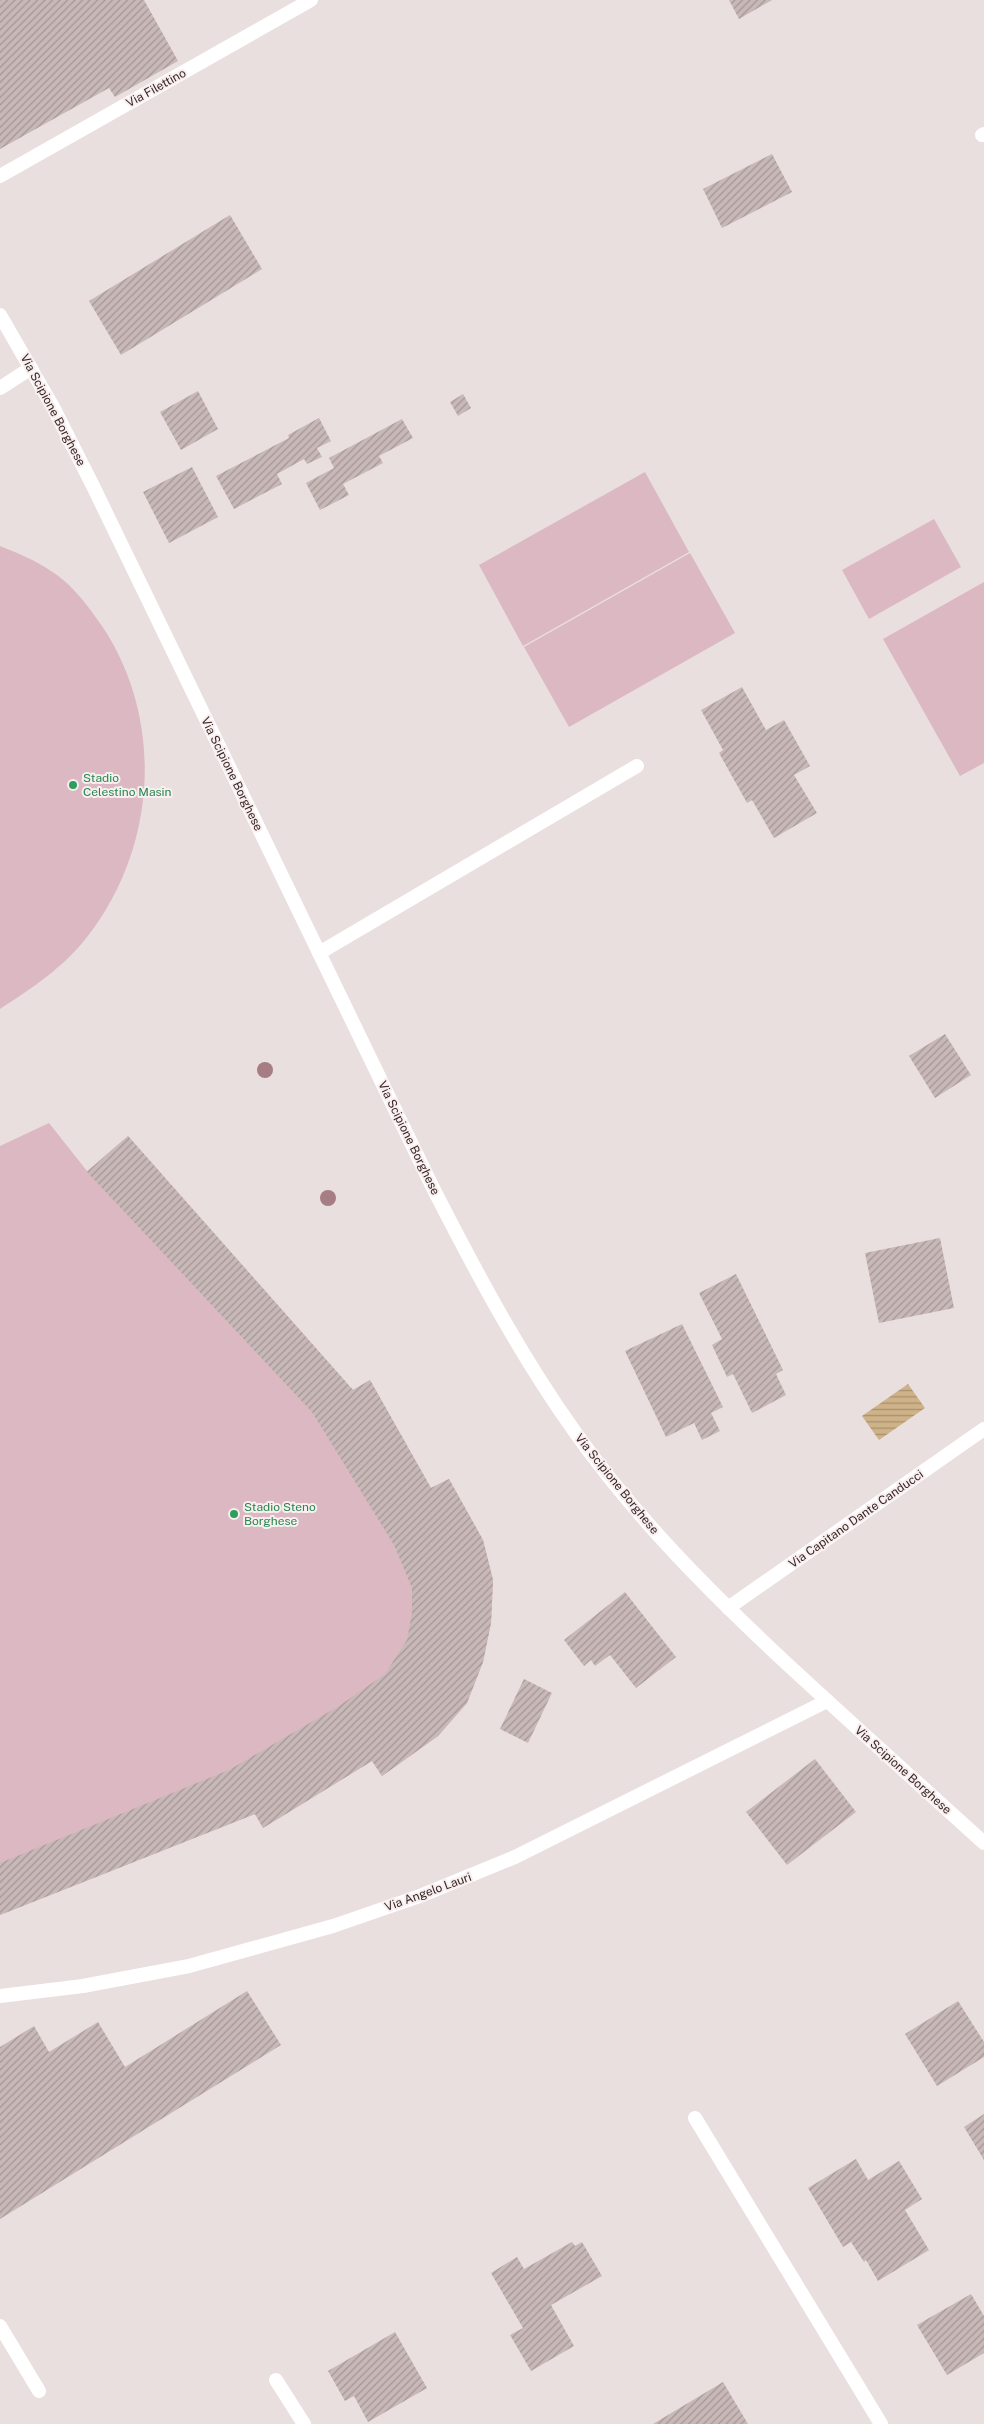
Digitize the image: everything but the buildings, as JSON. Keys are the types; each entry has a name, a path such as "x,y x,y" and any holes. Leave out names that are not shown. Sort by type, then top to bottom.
{"street":[{"name":"Via Filettino","path":"0,176 311,0"},
{"name":"Via Scipione Borghese","path":"0,315 32,368 97,495 475,1270 524,1355 576,1433 614,1482 675,1554 728,1608 827,1701 984,1843"},
{"path":"0,388 32,368"},
{"path":"319,953 637,766"},
{"name":"Via Capitano Dante Canducci","path":"728,1608 984,1429"},
{"name":"Via Angelo Lauri","path":"0,1996 83,1986 188,1966 316,1931 420,1896 515,1857 827,1701"},
{"path":"695,2118 881,2424"},
{"path":"0,2326 39,2391"},
{"path":"276,2380 304,2424"}],"shaded area":[{"path":"645,472 689,552 523,646 479,565"},
{"path":"934,519 961,567 869,619 842,570"},
{"name":"Stadio Celestino Masin","path":"0,546 45,567 66,582 102,626 122,663 136,702 143,742 144,783 139,824 128,864 110,902 87,937 68,958 35,985 0,1009"},
{"path":"690,553 735,633 569,727 524,647"},
{"path":"984,582 984,763 960,776 883,639"},
{"name":"Stadio Steno Borghese","path":"49,1123 87,1171 128,1136 353,1390 370,1380 431,1488 449,1479 483,1540 493,1580 491,1623 483,1662 467,1703 438,1736 382,1776 372,1761 263,1828 255,1814 0,1915 0,1146"},
{"path":"908,1384 925,1408 879,1440 862,1416"}],"place":[{"name":"Stadio Celestino Masin","path":"73,785"},
{"name":"Stadio Steno Borghese","path":"234,1514"}]}
